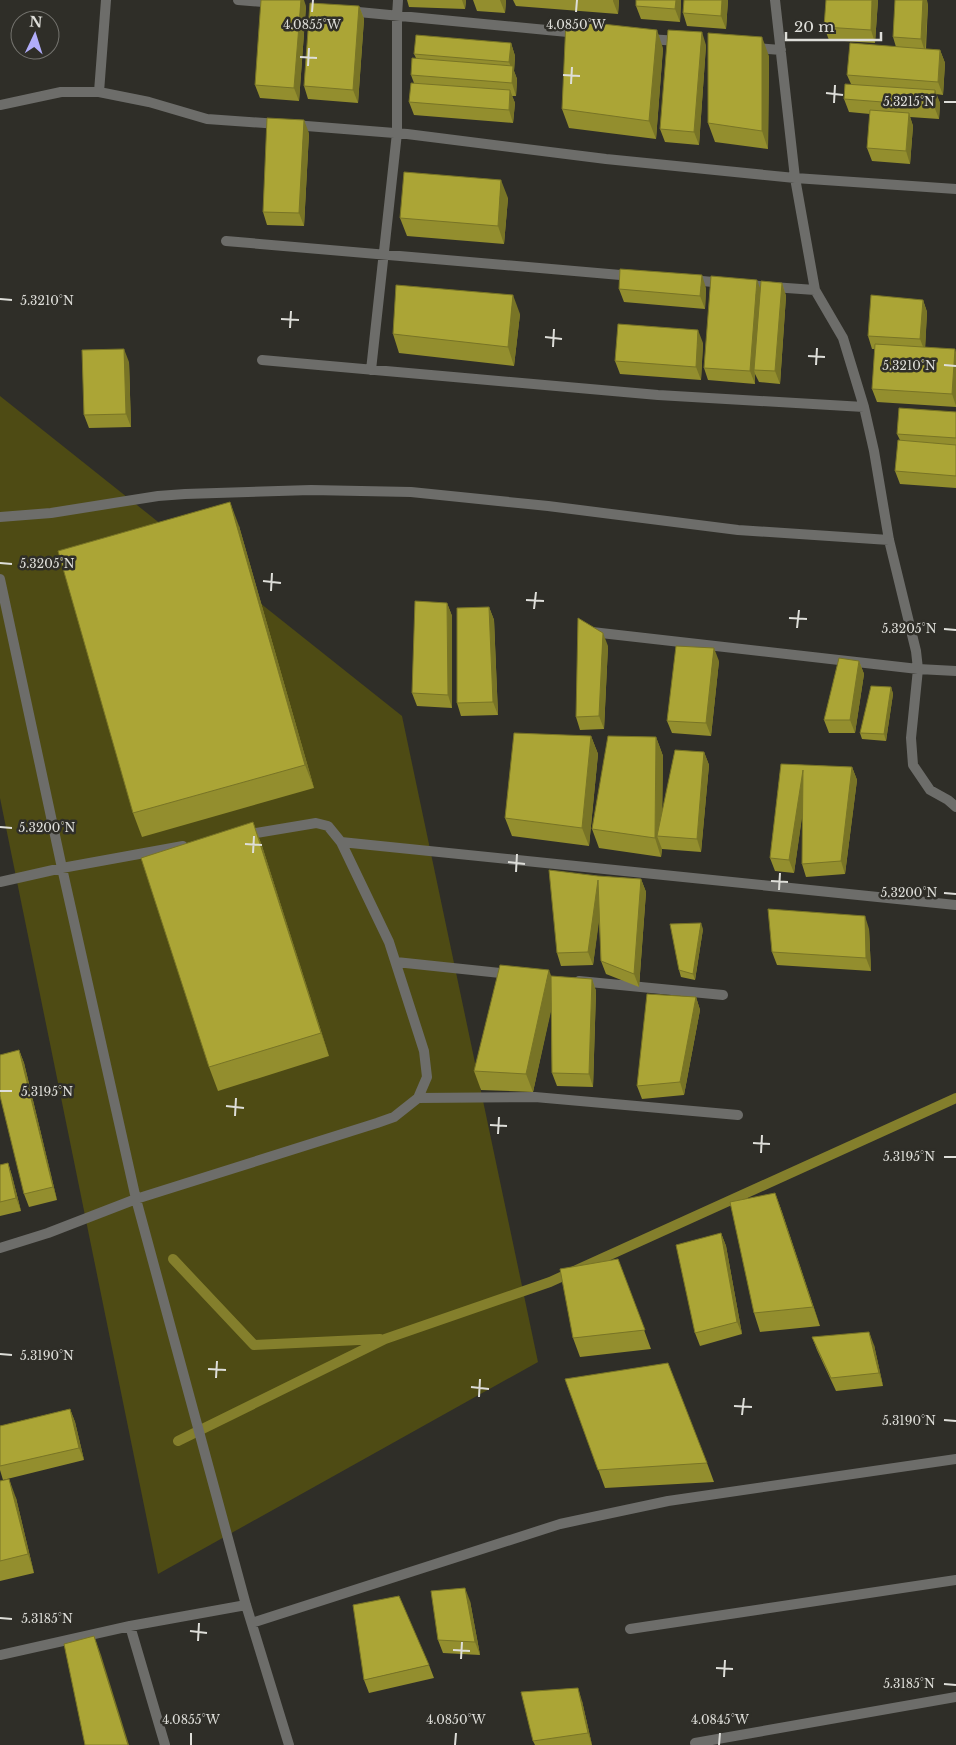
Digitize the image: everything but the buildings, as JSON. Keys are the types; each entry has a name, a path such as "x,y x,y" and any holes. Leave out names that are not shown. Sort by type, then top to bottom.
{"street":[{"path":"99,92 106,0"},
{"path":"238,0 284,4"},
{"path":"371,370 397,133 398,0"},
{"path":"775,0 795,178 815,290 842,338 864,407 874,451 889,540 916,651 918,670 911,738 913,765 930,790 948,800 956,808"},
{"path":"340,10 589,34"},
{"path":"637,38 695,43"},
{"path":"742,47 781,50"},
{"path":"0,105 61,92 99,92 149,102 208,119 397,133 606,159 795,178 956,189"},
{"path":"226,241 646,277"},
{"path":"686,280 815,290"},
{"path":"262,360 658,395 864,407"},
{"path":"0,517 52,513 158,496 186,494 310,490 411,492 548,506 738,530 889,540"},
{"path":"0,579 136,1199 246,1605 289,1745"},
{"path":"582,631 918,670 956,671"},
{"path":"0,1248 48,1233 136,1199 394,1117 418,1098 426,1077 424,1051 389,942 342,842 328,826 316,822 238,836"},
{"path":"342,842 956,905"},
{"path":"0,882 62,868 189,845"},
{"path":"396,962 525,975"},
{"path":"564,979 722,995"},
{"path":"418,1098 535,1097 738,1115"},
{"path":"252,1623 560,1524 668,1501 956,1458"},
{"path":"630,1629 956,1580"},
{"path":"0,1655 130,1626 246,1605"},
{"path":"130,1626 166,1745"},
{"path":"695,1743 956,1697"}],"shaded area":[{"path":"0,396 402,716 538,1362 158,1574 0,798"}],"waterway":[{"path":"178,1441 385,1339 550,1282 956,1098"},
{"path":"173,1259 254,1345 380,1339"}]}
